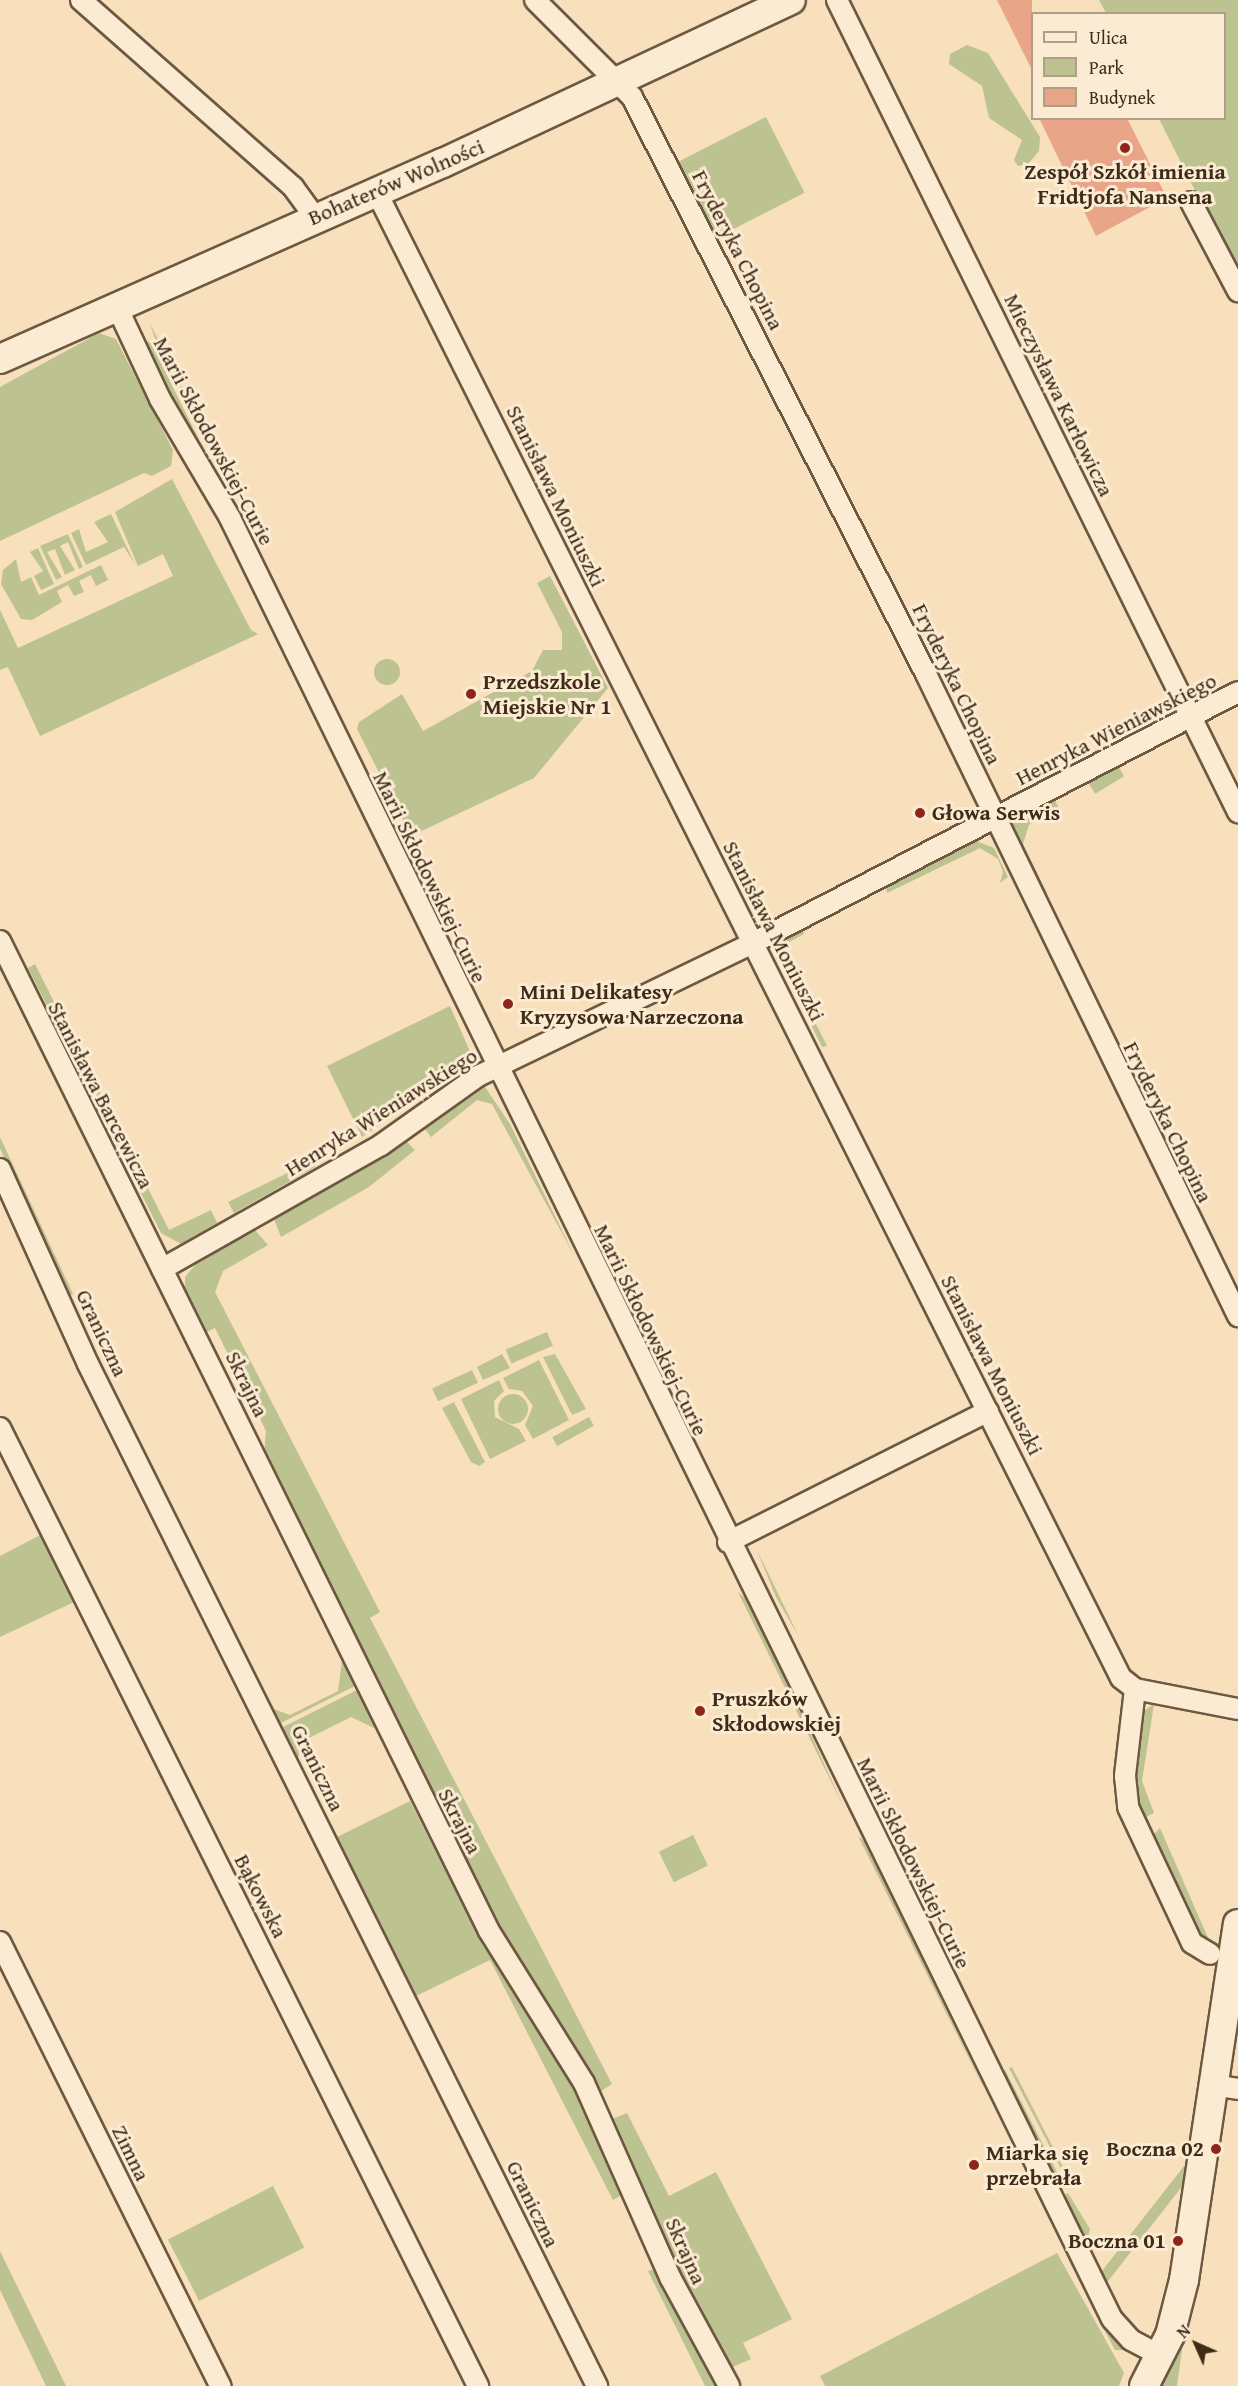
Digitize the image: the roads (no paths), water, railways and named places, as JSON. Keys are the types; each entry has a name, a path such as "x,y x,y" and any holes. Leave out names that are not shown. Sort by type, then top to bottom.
{"street":[{"path":"81,0 293,187 315,217"},
{"name":"Fryderyka Chopina","path":"535,0 632,98 798,420 1238,1316"},
{"name":"Bohaterów Wolności","path":"0,359 617,82 791,0"},
{"name":"Mieczysława Karłowicza","path":"837,0 1238,812"},
{"name":"Stanisława Moniuszki","path":"375,189 1121,1678 1135,1689"},
{"path":"1191,202 1238,291"},
{"name":"Marii Skłodowskiej-Curie","path":"117,307 160,399 230,518 495,1068 1112,2319 1131,2340 1152,2372"},
{"name":"Henryka Wieniawskiego","path":"162,1269 381,1145 495,1068 753,943 1238,692"},
{"name":"Stanisława Barcewicza","path":"0,941 162,1269"},
{"name":"Graniczna","path":"0,1169 88,1364 597,2386"},
{"name":"Skrajna","path":"162,1269 489,1931 584,2083 671,2279 729,2386"},
{"path":"728,1542 988,1411"},
{"name":"Bąkowska","path":"0,1428 478,2386"},
{"path":"1210,1954 1192,1943 1128,1807 1125,1776 1135,1689 1238,1709"},
{"path":"1152,2372 1184,2280 1226,2087 1238,1923"},
{"name":"Zimna","path":"0,1942 220,2386"}],"place":[{"name":"Zespół Szkół imienia Fridtjofa Nansena","path":"1125,148"},
{"name":"Przedszkole Miejskie Nr 1","path":"471,694"},
{"name":"Głowa Serwis","path":"920,813"},
{"name":"Mini Delikatesy Kryzysowa Narzeczona","path":"508,1004"},
{"name":"Pruszków Skłodowskiej","path":"700,1711"},
{"name":"Boczna 02","path":"1216,2149"},
{"name":"Miarka się przebrała","path":"974,2165"},
{"name":"Boczna 01","path":"1178,2241"}]}
